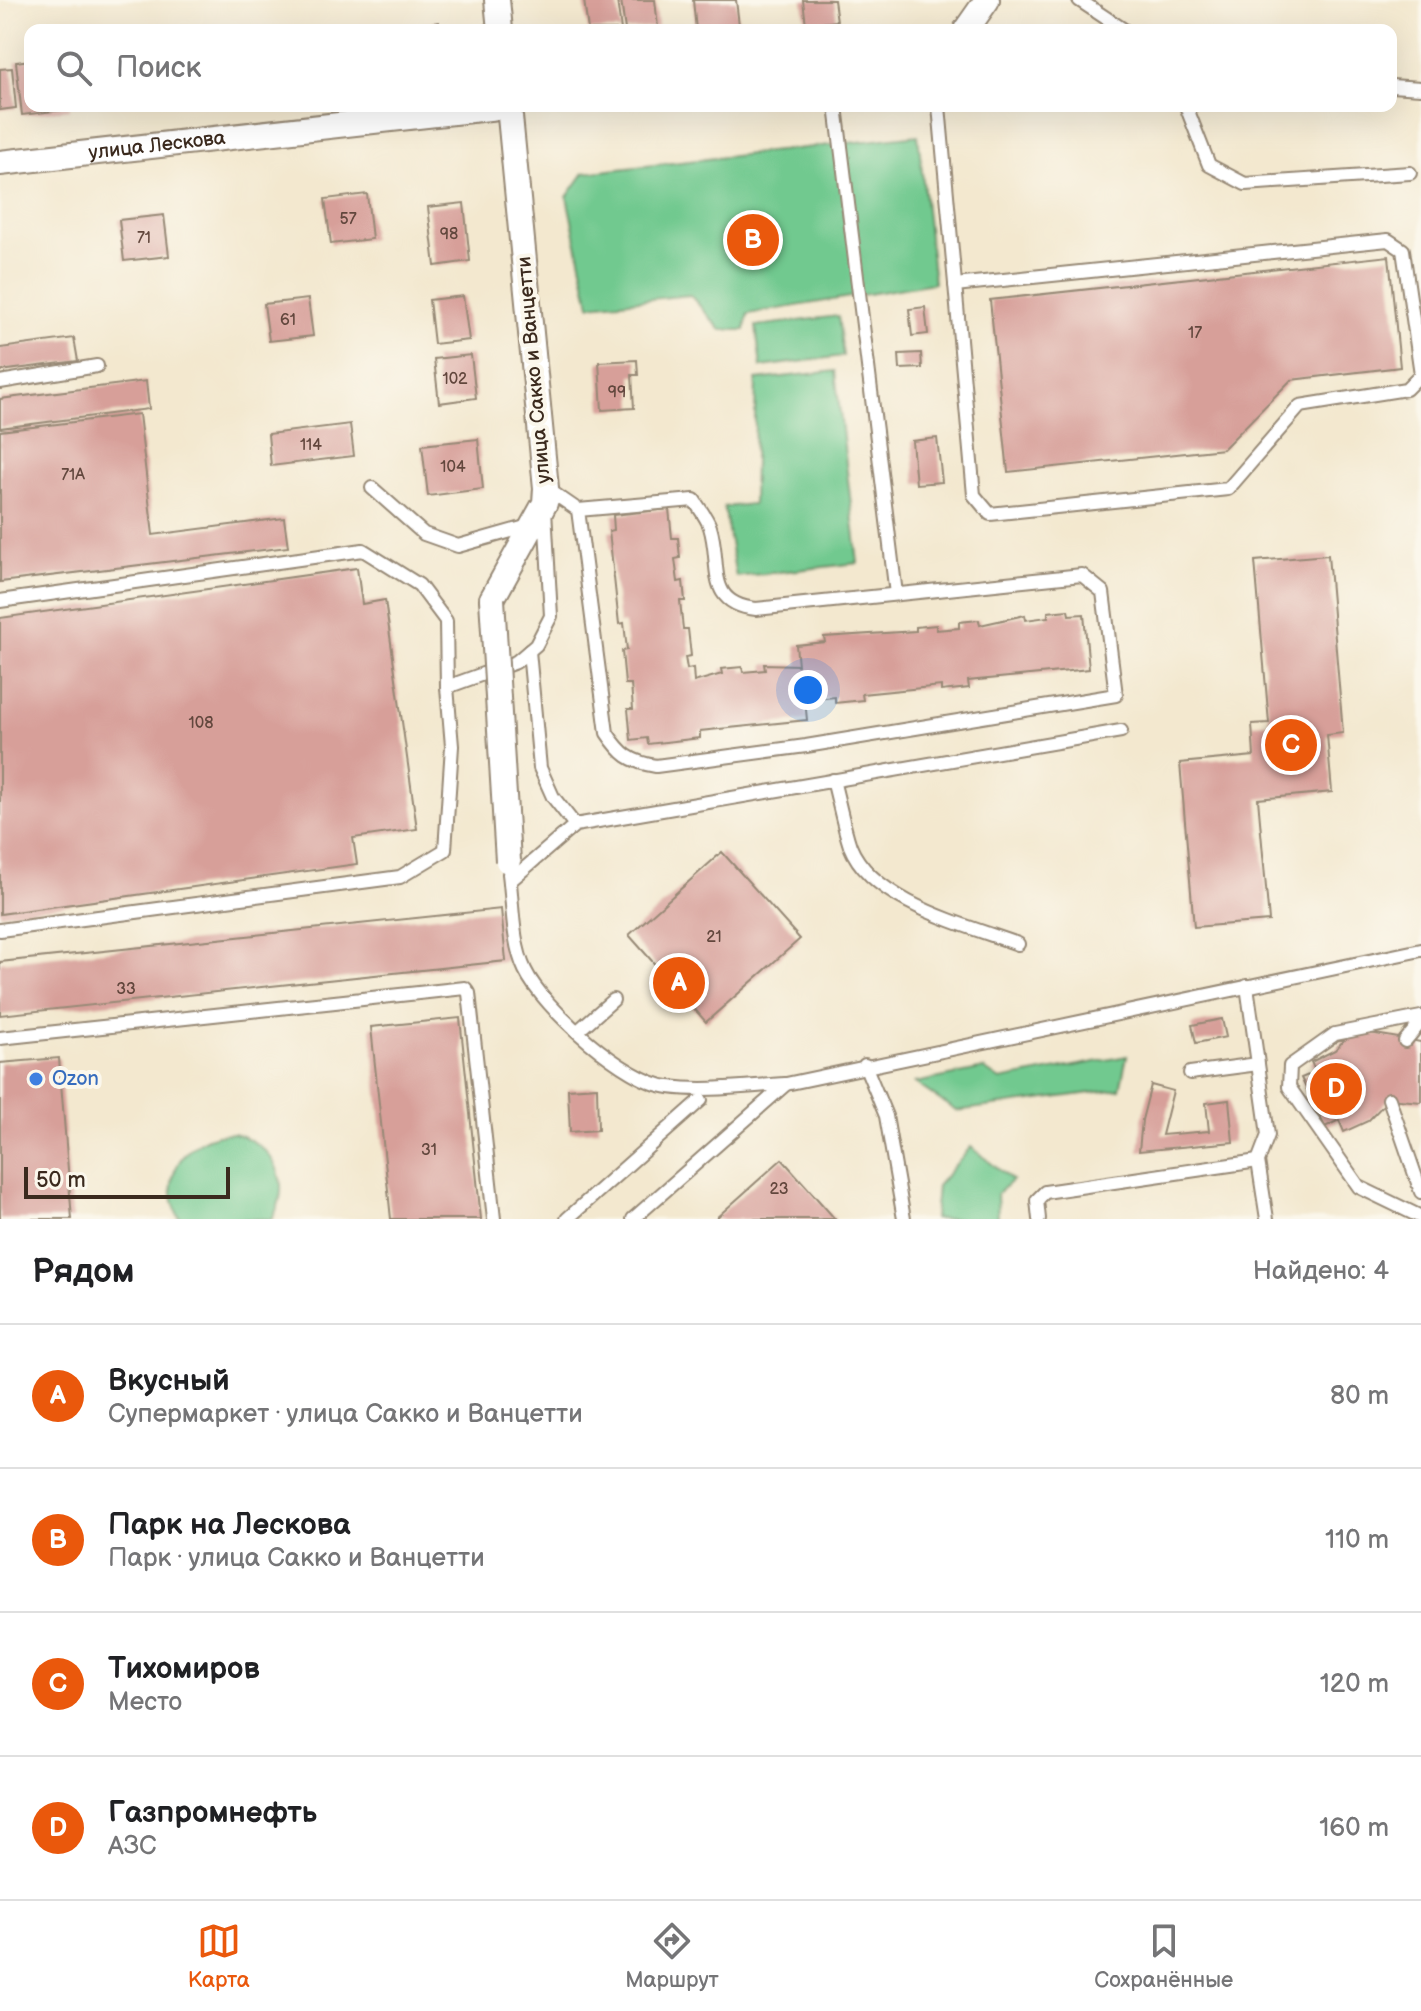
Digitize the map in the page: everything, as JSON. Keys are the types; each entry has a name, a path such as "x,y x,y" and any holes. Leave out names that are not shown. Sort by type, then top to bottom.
{"street":[{"path":"497,0 499,24"},
{"path":"970,24 987,0"},
{"name":"улица Лескова","path":"0,163 455,112"},
{"name":"улица Сакко и Ванцетти","path":"509,112 546,496 492,599 509,871"}],"lane":[{"path":"1079,0 1115,24"},
{"path":"1397,86 1421,88"},
{"path":"837,112 896,594"},
{"path":"940,112 955,285 974,495 990,514 1228,489 1300,406 1406,389 1421,374 1403,250 1388,240 955,285"},
{"path":"1188,112 1209,165 1245,184 1410,173"},
{"path":"0,382 97,366"},
{"path":"372,488 424,534 458,546 532,525"},
{"path":"447,687 516,662 529,651 551,616 546,496 578,510 694,500 710,525 720,591 728,601 740,607 756,609 1082,575 1103,592 1116,695 806,746 656,766 638,763 621,754 607,733 578,510"},
{"path":"0,601 363,550 419,585 446,621 452,746 445,850 400,877 0,930"},
{"path":"529,651 540,768 553,797 575,825"},
{"path":"1121,731 575,825 509,871 524,969 539,993 633,1076 667,1087 786,1084 1421,950"},
{"path":"833,780 851,849 873,879 921,909 1018,944"},
{"path":"1247,986 1268,1135 1258,1161 1267,1219"},
{"path":"0,1038 465,988 469,993 494,1219"},
{"path":"579,1030 613,1000"},
{"path":"1405,1041 1421,1019"},
{"path":"1421,1019 1335,1034 1290,1066 1289,1087 1359,1187 1421,1217"},
{"path":"1190,1073 1258,1064"},
{"path":"865,1065 886,1116 904,1219"},
{"path":"633,1219 786,1084"},
{"path":"1389,1099 1421,1192"},
{"path":"567,1219 701,1100"},
{"path":"1039,1219 1037,1200 1045,1192 1258,1161"}],"green space":[{"path":"918,135 934,283 748,314 745,330 721,330 690,295 590,305 567,197 584,173"},
{"path":"838,316 843,356 761,367 756,326"},
{"path":"835,371 858,563 736,577 724,507 753,504 756,380"},
{"path":"1127,1056 1120,1089 956,1111 915,1083 984,1069 1000,1080"},
{"path":"233,1133 259,1146 276,1166 281,1191 272,1219 180,1219 172,1188 180,1160 202,1141"},
{"path":"971,1147 1012,1180 997,1194 998,1219 934,1219 937,1186"}],"building":[{"path":"584,0 617,0 620,24 587,24"},
{"path":"621,0 655,0 658,24 624,24"},
{"path":"693,0 736,0 739,24 695,24"},
{"path":"803,0 834,0 837,21 806,24"},
{"path":"24,61 24,112 46,112 22,115 16,62"},
{"path":"12,68 16,108 0,110 0,69"},
{"path":"367,194 372,239 331,244 325,199"},
{"path":"464,203 470,261 435,266 428,207"},
{"path":"164,215 169,256 124,261 119,220"},
{"path":"1389,256 1400,367 1291,380 1223,449 1008,472 990,300"},
{"path":"463,296 469,340 434,344 429,300"},
{"path":"308,299 313,336 269,341 264,304"},
{"path":"925,307 928,334 912,336 909,309"},
{"path":"74,338 78,361 0,371 0,348"},
{"path":"921,353 922,368 900,369 899,354"},
{"path":"471,355 476,398 439,403 434,359"},
{"path":"637,360 638,375 632,375 634,408 602,410 599,362"},
{"path":"146,381 149,409 0,428 0,399"},
{"path":"139,414 153,535 284,518 288,547 0,582 0,431"},
{"path":"350,424 354,456 271,466 268,434"},
{"path":"937,438 942,482 916,484 912,441"},
{"path":"478,439 483,489 428,496 422,445"},
{"path":"669,509 672,538 678,538 680,558 675,559 678,582 683,581 685,601 680,601 683,629 688,629 691,656 685,657 687,669 693,668 694,682 722,674 721,669 742,667 743,672 765,670 764,664 798,665 796,645 825,642 824,637 916,631 916,627 936,625 936,630 959,628 959,622 979,620 980,625 1025,615 1026,620 1048,617 1048,612 1068,610 1069,615 1084,614 1089,669 968,681 969,688 941,691 941,686 862,694 863,700 835,703 835,697 805,700 807,720 700,731 700,738 648,744 647,738 631,740 628,709 633,709 631,684 625,684 622,651 627,650 624,623 619,624 609,531 614,530 613,515"},
{"path":"1328,555 1343,733 1327,735 1332,792 1258,799 1269,921 1194,927 1180,763 1254,756 1252,724 1269,723 1255,561"},
{"path":"357,568 362,604 385,600 417,829 353,838 357,864 0,914 0,618"},
{"path":"722,852 800,939 706,1022 629,935"},
{"path":"501,909 506,961 0,1015 0,962"},
{"path":"460,1018 481,1219 391,1219 371,1027"},
{"path":"1222,1019 1226,1037 1196,1043 1192,1025"},
{"path":"1353,1030 1421,1042 1421,1102 1389,1099 1368,1121 1344,1132 1339,1120 1325,1127 1301,1078 1316,1072 1311,1062 1335,1050"},
{"path":"59,1058 72,1219 0,1219 0,1063"},
{"path":"1151,1085 1173,1091 1162,1135 1209,1131 1206,1103 1229,1100 1233,1142 1139,1151 1142,1120"},
{"path":"597,1087 598,1130 570,1132 568,1089"},
{"path":"782,1159 835,1219 715,1219"}],"place":[{"name":"Парк на Лескова","path":"753,240"},
{"name":"Тихомиров","path":"1291,745"},
{"name":"Вкусный","path":"679,983"},
{"name":"Ozon","path":"36,1079"},
{"name":"Газпромнефть","path":"1336,1089"}]}
